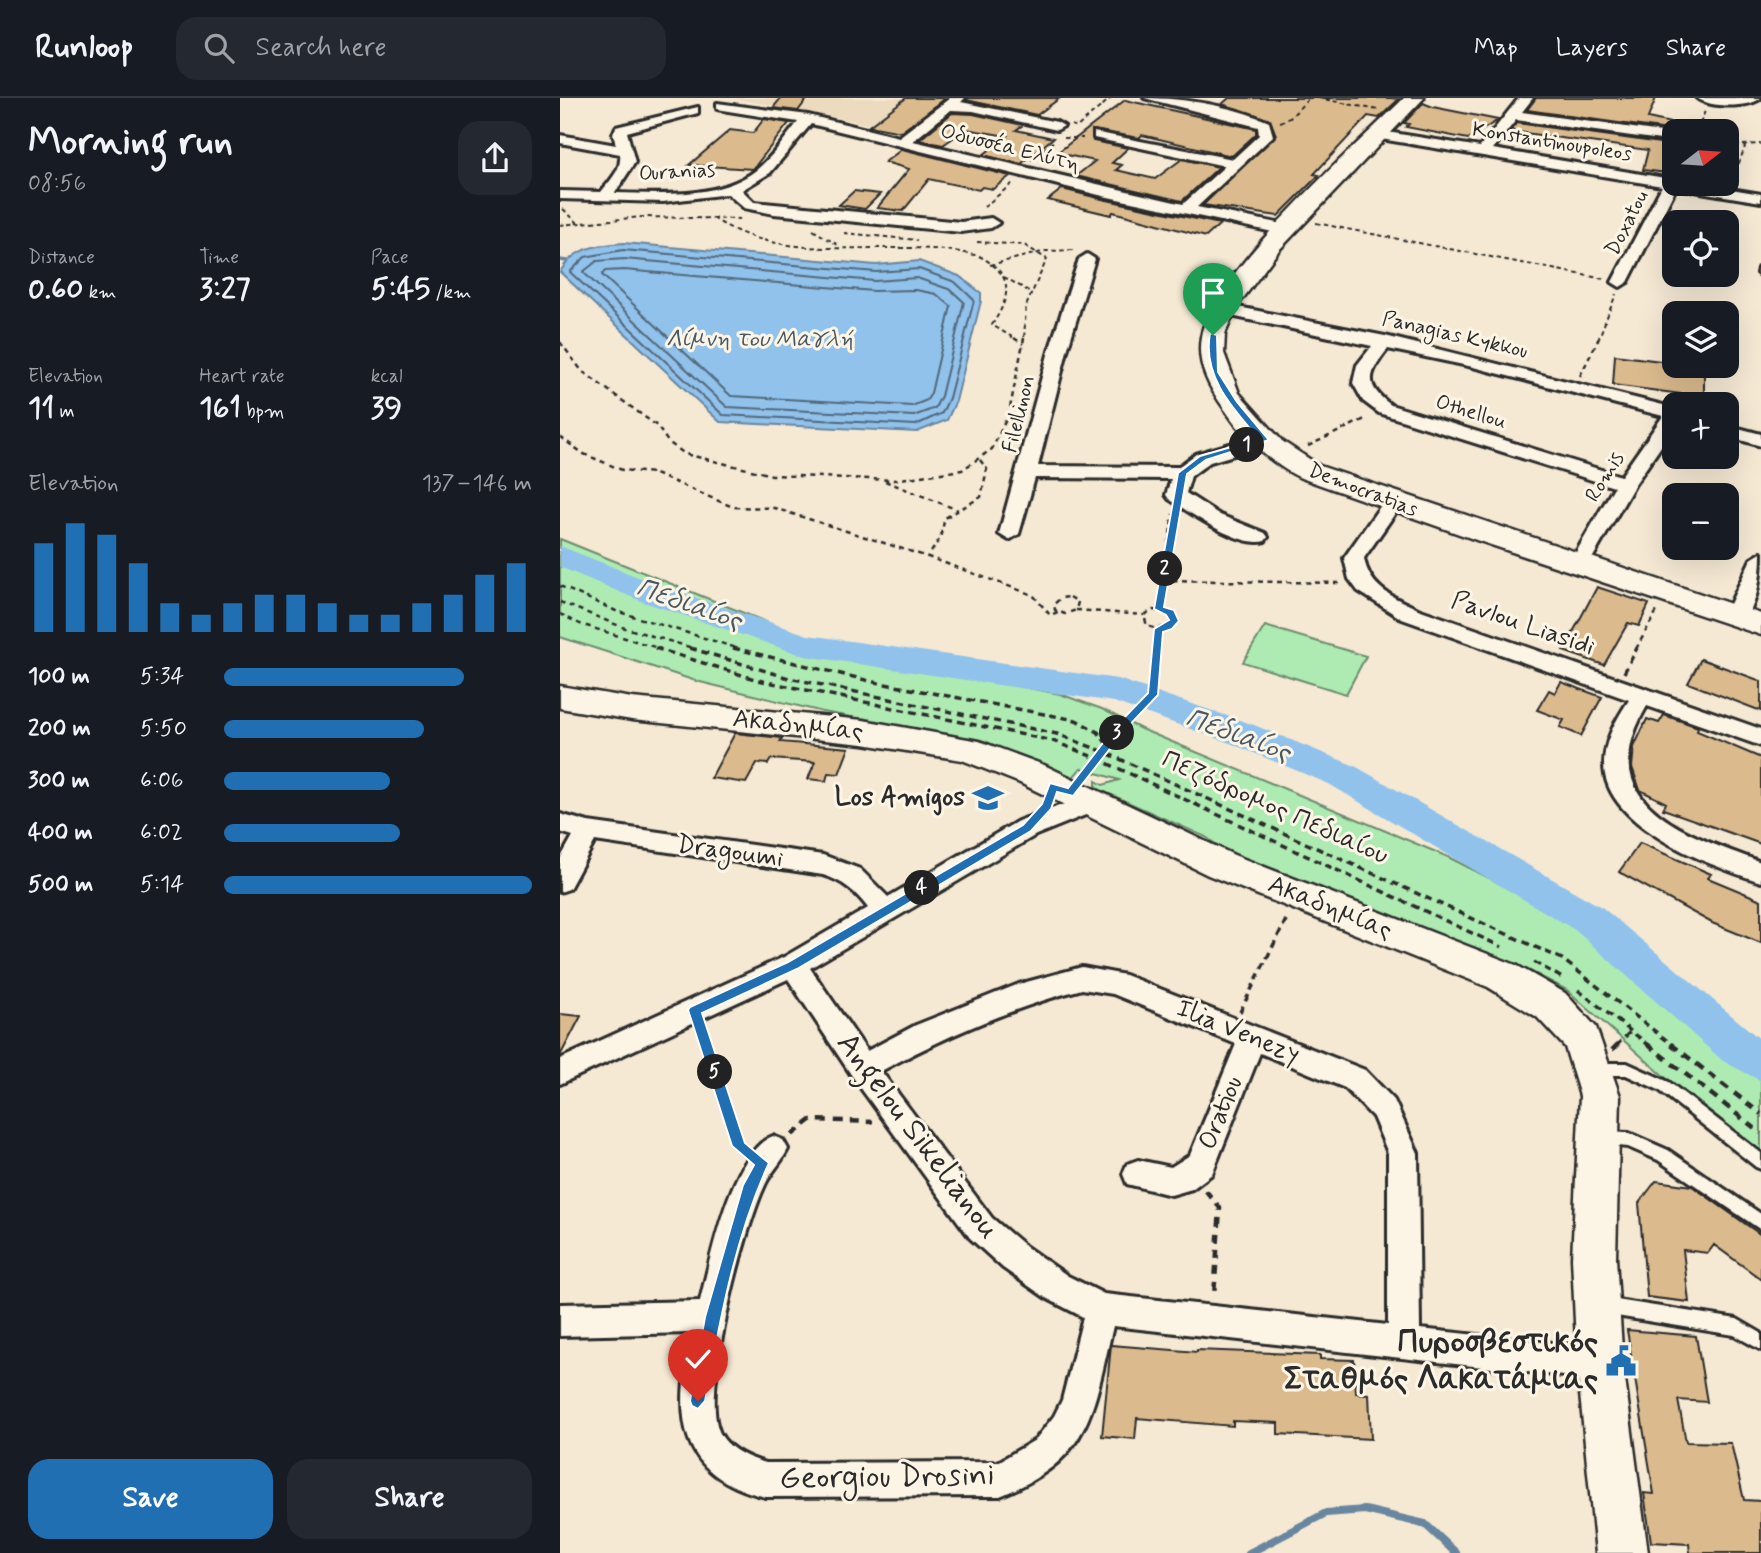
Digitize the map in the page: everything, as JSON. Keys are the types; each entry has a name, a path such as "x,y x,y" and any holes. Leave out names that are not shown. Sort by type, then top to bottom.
{"street":[{"path":"1151,98 1248,118 1264,125 1266,135 1185,210"},
{"path":"1483,153 1526,98"},
{"path":"1704,98 1734,101 1754,98"},
{"name":"Οδυσσέα Ελύτη","path":"626,151 619,135 621,130 696,104 705,111 721,102 808,119 1185,210 1292,225"},
{"path":"901,143 954,102 1057,132"},
{"name":"Democratias","path":"1407,106 1292,225 1243,280 1223,309 1213,335 1214,372 1233,404 1264,440 1306,470 1578,566 1761,625"},
{"path":"1511,115 1662,136"},
{"name":"Ouranias","path":"560,195 686,197 732,189 760,174 808,119"},
{"path":"1099,135 1233,163"},
{"name":"Konstantinoupoleos","path":"1381,135 1662,181"},
{"path":"560,139 626,151 627,164 606,195"},
{"path":"732,189 749,205 774,210 961,227 991,223"},
{"name":"Konstantinoupoleos","path":"1740,195 1761,198"},
{"name":"Doxatou","path":"1620,282 1667,196"},
{"name":"Filellinon","path":"1087,259 1058,351 1027,471 1182,473"},
{"name":"Panagias Kykkou","path":"1223,309 1385,341 1662,411"},
{"path":"1385,341 1366,366 1362,383 1368,397 1385,409"},
{"name":"Othellou","path":"1385,409 1625,484"},
{"name":"Romis","path":"1578,566 1625,484 1662,431"},
{"path":"1739,434 1761,440"},
{"path":"1258,537 1213,519 1176,495 1182,473 1203,458 1264,440"},
{"path":"1009,534 1027,471"},
{"path":"1360,583 1354,558 1393,502"},
{"path":"1735,617 1761,559"},
{"name":"Pavlou Liasidi","path":"1360,583 1375,596 1410,614 1761,738"},
{"path":"1642,696 1619,739 1616,757 1618,779 1629,798 1644,817 1666,831 1695,847 1761,872"},
{"name":"Ακαδημίας","path":"560,697 632,709 925,741 967,749 1071,794 1222,865 1502,975 1529,989 1551,1005 1582,1038 1594,1069 1600,1097 1594,1258 1600,1364 1622,1553"},
{"path":"560,1072 793,965 1027,828 1071,794"},
{"path":"1027,828 1047,806 1071,794"},
{"name":"Dragoumi","path":"560,823 589,831 823,865 857,878 883,910"},
{"path":"560,882 589,831"},
{"name":"Angelou Sikelianou","path":"793,965 862,1067 981,1228 1046,1280 1101,1309 1600,1364"},
{"name":"Ilia Venezy","path":"862,1067 975,1012 1066,980 1082,978 1115,983 1355,1079 1374,1096 1392,1122 1404,1153 1404,1341"},
{"name":"Oratiou","path":"1138,1174 1171,1181 1191,1174 1201,1164 1241,1034"},
{"name":"Georgiou Drosini","path":"768,1156 750,1185 713,1317 698,1401 701,1427 713,1450 744,1476 766,1480 1000,1479 1047,1452 1066,1428 1078,1404 1101,1309"},
{"path":"560,1320 713,1317"}],"lane":[{"path":"1594,1069 1627,1069 1664,1086 1761,1162"},
{"path":"1599,1139 1629,1140 1663,1155 1761,1223"},
{"path":"1597,1305 1737,1327 1761,1342"}],"path":[{"path":"1264,125 1290,118 1310,98"},
{"path":"1318,98 1407,106"},
{"path":"1702,119 1710,99"},
{"path":"1057,132 1071,140 1099,135"},
{"path":"1740,158 1745,144"},
{"path":"1740,145 1761,144"},
{"path":"961,227 1025,173"},
{"path":"560,205 579,223"},
{"path":"560,225 642,217 745,219"},
{"path":"712,217 722,227 740,235 795,244 922,249 980,256 1004,277 1032,293"},
{"path":"1292,225 1620,282 1606,326 1574,387"},
{"path":"825,231 813,229 839,246"},
{"path":"838,232 925,240"},
{"path":"560,342 582,371 657,426 668,442 685,454 772,475 882,479 927,477 962,470 981,460 992,449 1009,413 1014,376 1023,344 1026,306 1047,258 1044,254 1017,243 977,242"},
{"path":"990,265 1044,254 1052,249 1069,248 1081,251 1087,259"},
{"path":"1004,277 1008,298 992,325 1023,344"},
{"path":"1287,457 1385,409"},
{"path":"560,437 584,454 622,470 653,473 733,507 774,508 928,557 1033,595 1050,615 1076,610 1144,615 1159,609 1170,613 1174,621 1169,627 1158,629 1144,623 1144,615"},
{"path":"928,557 940,538 945,518 981,497 986,487 987,469 981,460"},
{"path":"882,479 958,510"},
{"path":"1159,609 1176,495"},
{"path":"1163,580 1360,583"},
{"path":"560,586 585,600 743,653 904,689 1076,720 1098,732 1107,744"},
{"path":"1617,687 1665,594"},
{"path":"1058,612 1055,602 1065,597 1078,603 1076,610"},
{"name":"Πεζόδρομος Πεδιαίου","path":"560,602 622,626 789,678 1057,734 1102,751 1562,959 1761,1114"},
{"path":"560,614 580,624 758,680 1053,741 1096,758"},
{"path":"1071,794 1107,744 1153,695 1158,629"},
{"path":"1241,1034 1298,895"},
{"path":"694,1010 739,1146 768,1156 811,1120 903,1123"},
{"path":"1191,1174 1220,1208 1212,1323"}],"shaded area":[{"path":"731,98 904,98 869,124"}],"green space":[{"path":"560,539 843,653 1060,694 1102,709 1141,729 1448,857 1577,923 1734,1041 1761,1055 1761,1151 1667,1079 1567,990 1532,972 1236,859 1206,837 1096,788 1096,781 1103,785 1119,780 1081,768 1069,782 985,741 823,712 696,681 560,637"},
{"path":"1265,626 1366,656 1346,694 1243,662"}],"water":[{"name":"Λίμνη του Μαγλή","path":"624,243 876,265 919,261 959,276 981,293 981,301 956,401 947,420 917,432 720,422 560,272 579,252 596,246"}],"building":[{"path":"781,98 808,98 798,111 773,108"},
{"path":"906,98 946,98 901,132 869,126"},
{"path":"1060,98 1037,115 966,100"},
{"path":"1229,98 1399,99 1379,118 1368,116 1314,174 1319,175 1278,216 1203,205 1276,135 1270,120 1222,104"},
{"path":"1536,98 1656,98 1648,118 1662,121 1662,129 1527,110"},
{"path":"1125,100 1256,129 1256,134 1232,156 1142,135 1139,138 1092,130 1093,141 1128,148 1112,163 1122,165 1116,170 1155,179 1182,159 1219,167 1182,201 1076,176 1095,161 1057,153"},
{"path":"1423,103 1498,120 1468,139 1406,127 1409,124 1404,123"},
{"path":"952,113 973,114 1023,125 1016,130 1053,138 1021,164 983,155 1007,136 966,129 943,145 919,140"},
{"path":"764,119 789,123 753,169 689,165 730,130 753,133"},
{"path":"1517,123 1662,143 1662,172 1643,170 1648,150 1511,131"},
{"path":"902,149 1010,176 993,189 982,187 979,190 929,179 903,211 877,208 909,169 885,162"},
{"path":"1062,189 1220,224 1206,237 1113,212 1111,215 1048,200"},
{"path":"854,191 880,194 865,209 839,205"},
{"path":"1615,355 1662,361 1662,378 1704,378 1704,392 1666,392 1613,385"},
{"path":"1597,587 1649,604 1639,626 1628,623 1604,665 1563,651"},
{"path":"1701,659 1761,681 1761,711 1688,683"},
{"path":"1561,682 1602,697 1581,736 1560,727 1564,720 1537,710 1549,690 1555,693"},
{"path":"1664,715 1698,727 1697,731 1761,758 1761,844 1663,809 1666,803 1640,790 1632,767 1634,747 1647,719 1659,723"},
{"path":"735,733 782,738 780,742 849,748 839,774 828,773 826,781 808,779 815,762 771,759 768,764 757,763 746,783 711,778"},
{"path":"1640,843 1711,874 1708,878 1761,900 1761,943 1712,923 1619,872"},
{"path":"560,1014 581,1016 560,1056"},
{"path":"1656,1181 1692,1186 1761,1235 1761,1279 1714,1245 1708,1253 1683,1250 1689,1302 1647,1297 1639,1203"},
{"path":"1627,1330 1696,1336 1707,1402 1678,1400 1686,1442 1731,1443 1744,1500 1761,1501 1761,1553 1690,1553 1689,1544 1651,1542 1644,1493 1654,1494"},
{"path":"1111,1345 1197,1352 1320,1355 1320,1359 1354,1360 1356,1393 1369,1394 1371,1439 1278,1434 1278,1423 1233,1421 1233,1426 1137,1418 1135,1439 1102,1436"}],"waterway":[{"path":"560,260 567,261"},
{"name":"Πεδιαίος","path":"560,556 652,594 805,645 1118,691 1242,734 1342,775 1589,919 1738,1048 1761,1063"},
{"path":"1249,1553 1326,1513 1365,1510 1425,1524 1456,1553"}],"place":[{"name":"Los Amigos","path":"988,798"},
{"name":"Πυροσβεστικός Σταθμός Λακατάμιας","path":"1621,1361"}],"route":[{"path":"698,1401 713,1317 750,1185 762,1163 739,1146 694,1010 793,965 1027,828 1047,806 1054,785 1069,793 1120,729 1153,695 1158,629 1169,627 1174,621 1170,613 1159,609 1176,495 1182,473 1203,458 1264,440 1233,404 1214,372 1213,335"}]}
